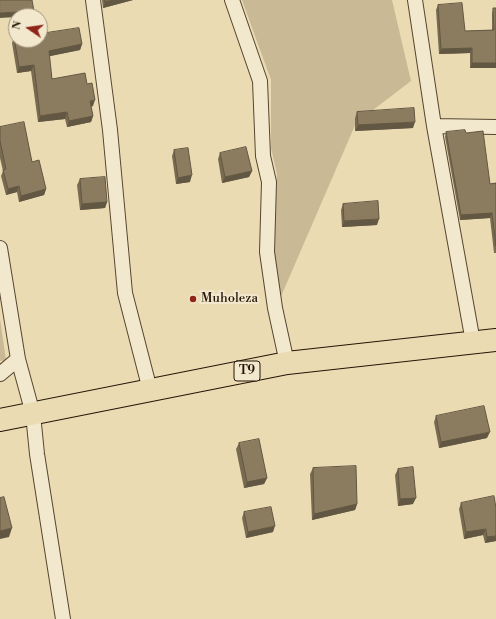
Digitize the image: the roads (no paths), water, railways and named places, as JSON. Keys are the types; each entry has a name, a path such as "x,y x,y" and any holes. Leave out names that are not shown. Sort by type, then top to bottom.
{"highway":[{"name":"T9","path":"0,420 287,363 496,340"}],"street":[{"path":"93,0 110,130 125,293 150,390"},
{"path":"232,0 260,81 263,156 269,182 267,252 275,308 287,363"},
{"path":"416,0 434,126 473,342"},
{"path":"434,126 496,127"},
{"path":"0,248 18,359 33,414 37,454 63,619"},
{"path":"0,374 18,359"}],"place":[{"name":"Muholeza","path":"193,299"}]}
